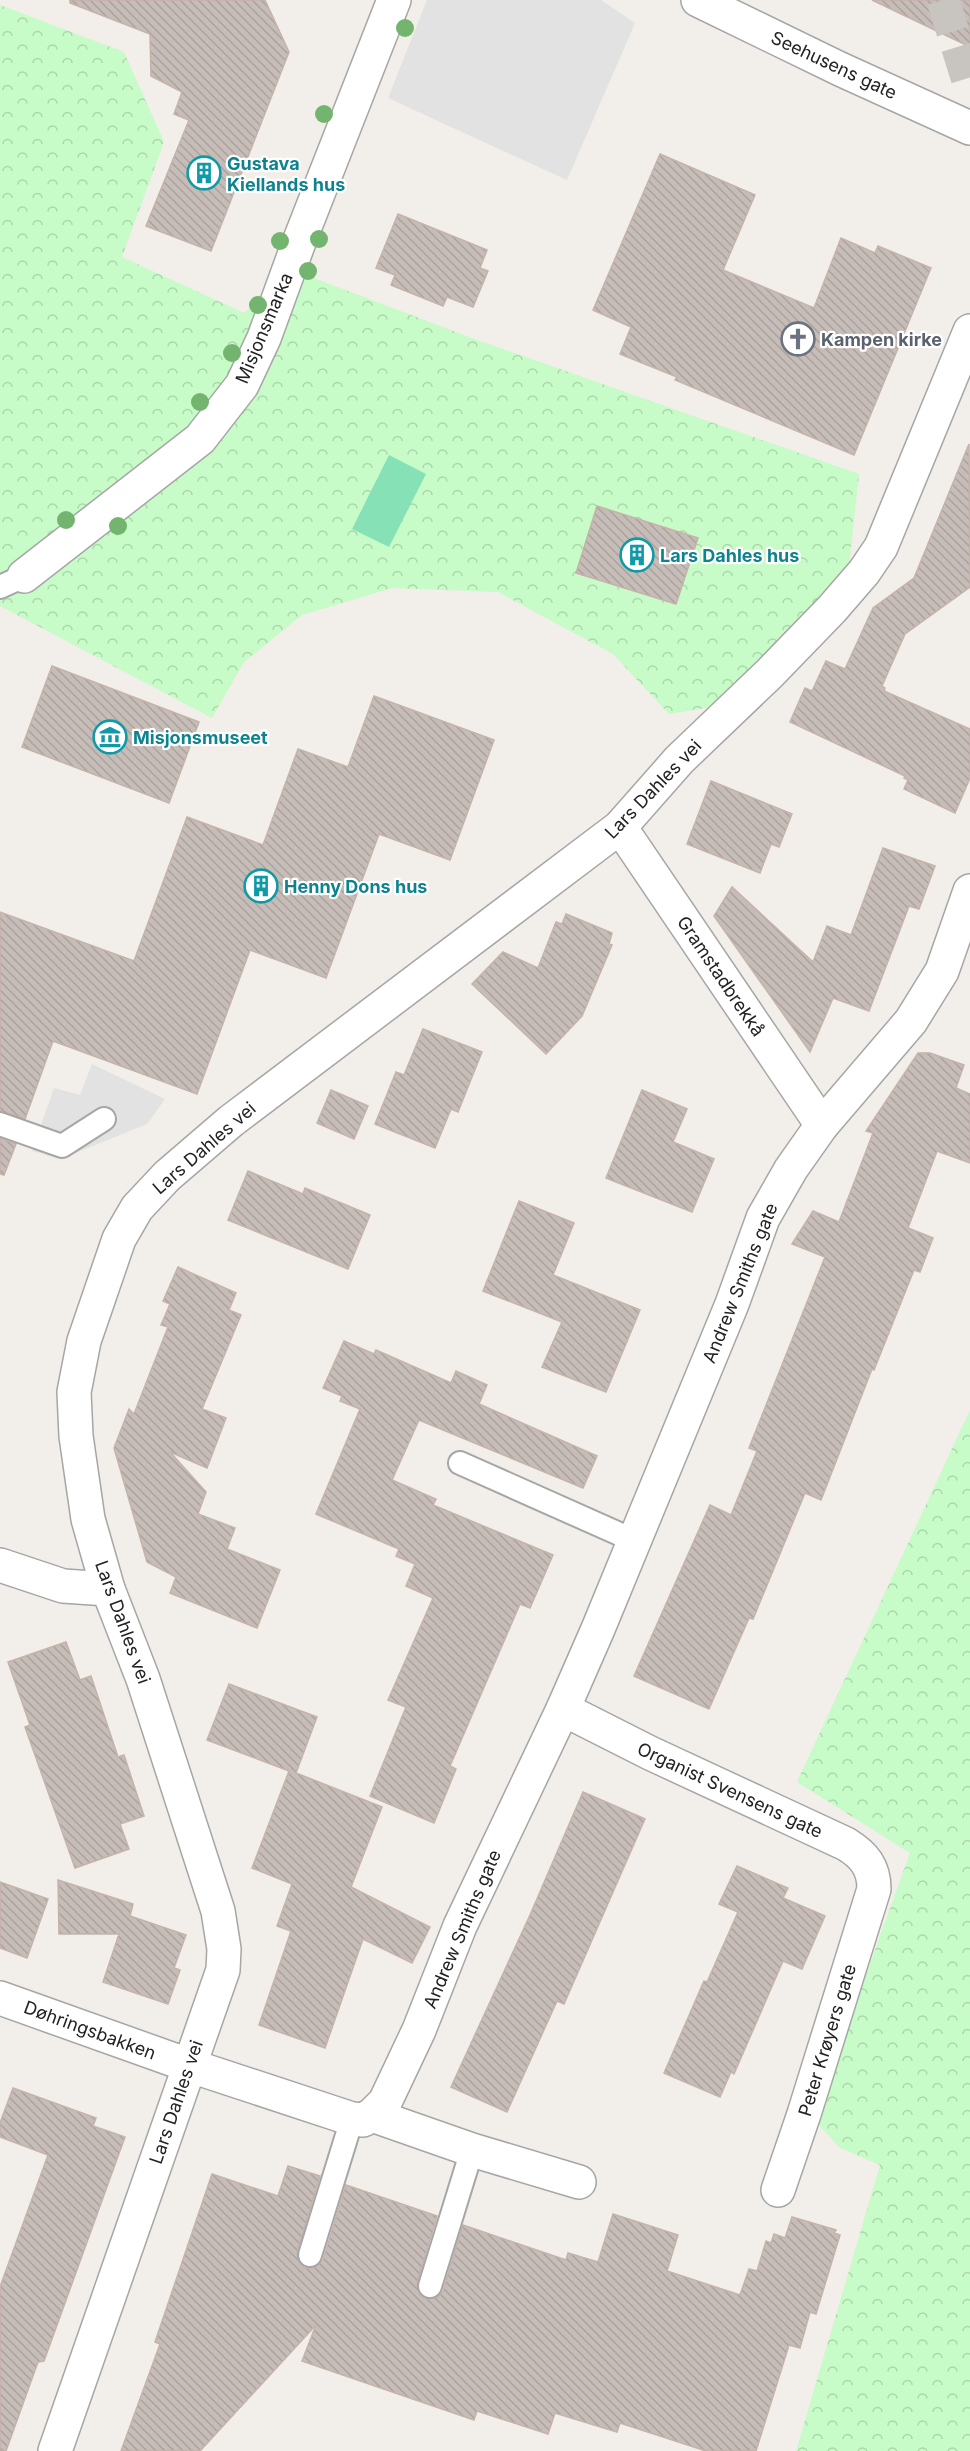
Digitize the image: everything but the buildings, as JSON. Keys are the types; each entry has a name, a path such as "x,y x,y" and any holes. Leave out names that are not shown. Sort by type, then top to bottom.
{"street":[{"name":"Misjonsmarka","path":"12,582 200,439 242,386 264,338 394,0"},
{"name":"Seehusens gate","path":"698,0 840,69 970,128"},
{"name":"Lars Dahles vei","path":"55,2451 223,1970 224,1949 218,1911 147,1690 108,1588 88,1519 76,1436 74,1392 84,1341 119,1239 137,1208 167,1176 231,1121 620,827 679,760 769,674 832,609 864,572 881,547 970,331"},
{"name":"Gramstadbrekkå","path":"620,827 822,1125"},
{"name":"Andrew Smiths gate","path":"362,2117 385,2102 397,2079 460,1926 563,1709 732,1304 763,1218 791,1169 822,1125 917,1011 942,971 970,891"},
{"path":"0,1565 63,1586 108,1588"},
{"name":"Organist Svensens gate","path":"563,1709 650,1753 846,1844 860,1853 870,1867 874,1876 874,1890"},
{"name":"Peter Krøyers gate","path":"778,2190 874,1890"},
{"name":"Døhringsbakken","path":"0,1998 188,2065 362,2117"},
{"path":"362,2117 579,2182"}],"lane":[{"path":"0,1124 62,1146 104,1119"},
{"path":"460,1463 635,1541"},
{"path":"309,2255 362,2117"},
{"path":"430,2286 472,2150"}],"green space":[{"path":"0,5 124,52 164,142 122,257 244,313 298,272 477,340 859,474 849,567 712,707 669,714 613,654 498,592 392,588 302,615 244,662 212,718 0,606"},
{"path":"389,455 426,474 389,547 352,529"},
{"path":"970,1410 970,2451 796,2451 880,2165 840,2148 819,2125 822,2097 910,1853 797,1782"}],"shaded area":[{"path":"427,0 601,0 635,23 567,180 388,98"},
{"path":"92,1064 165,1099 147,1124 61,1159 32,1151 54,1088 80,1095"}],"tunnel":[{"path":"943,0 970,87"}],"place":[{"name":"Gustava Kiellands hus","path":"204,173"},
{"name":"Kampen kirke","path":"798,339"},
{"name":"Lars Dahles hus","path":"637,555"},
{"name":"Misjonsmuseet","path":"110,737"},
{"name":"Henny Dons hus","path":"261,886"}]}
